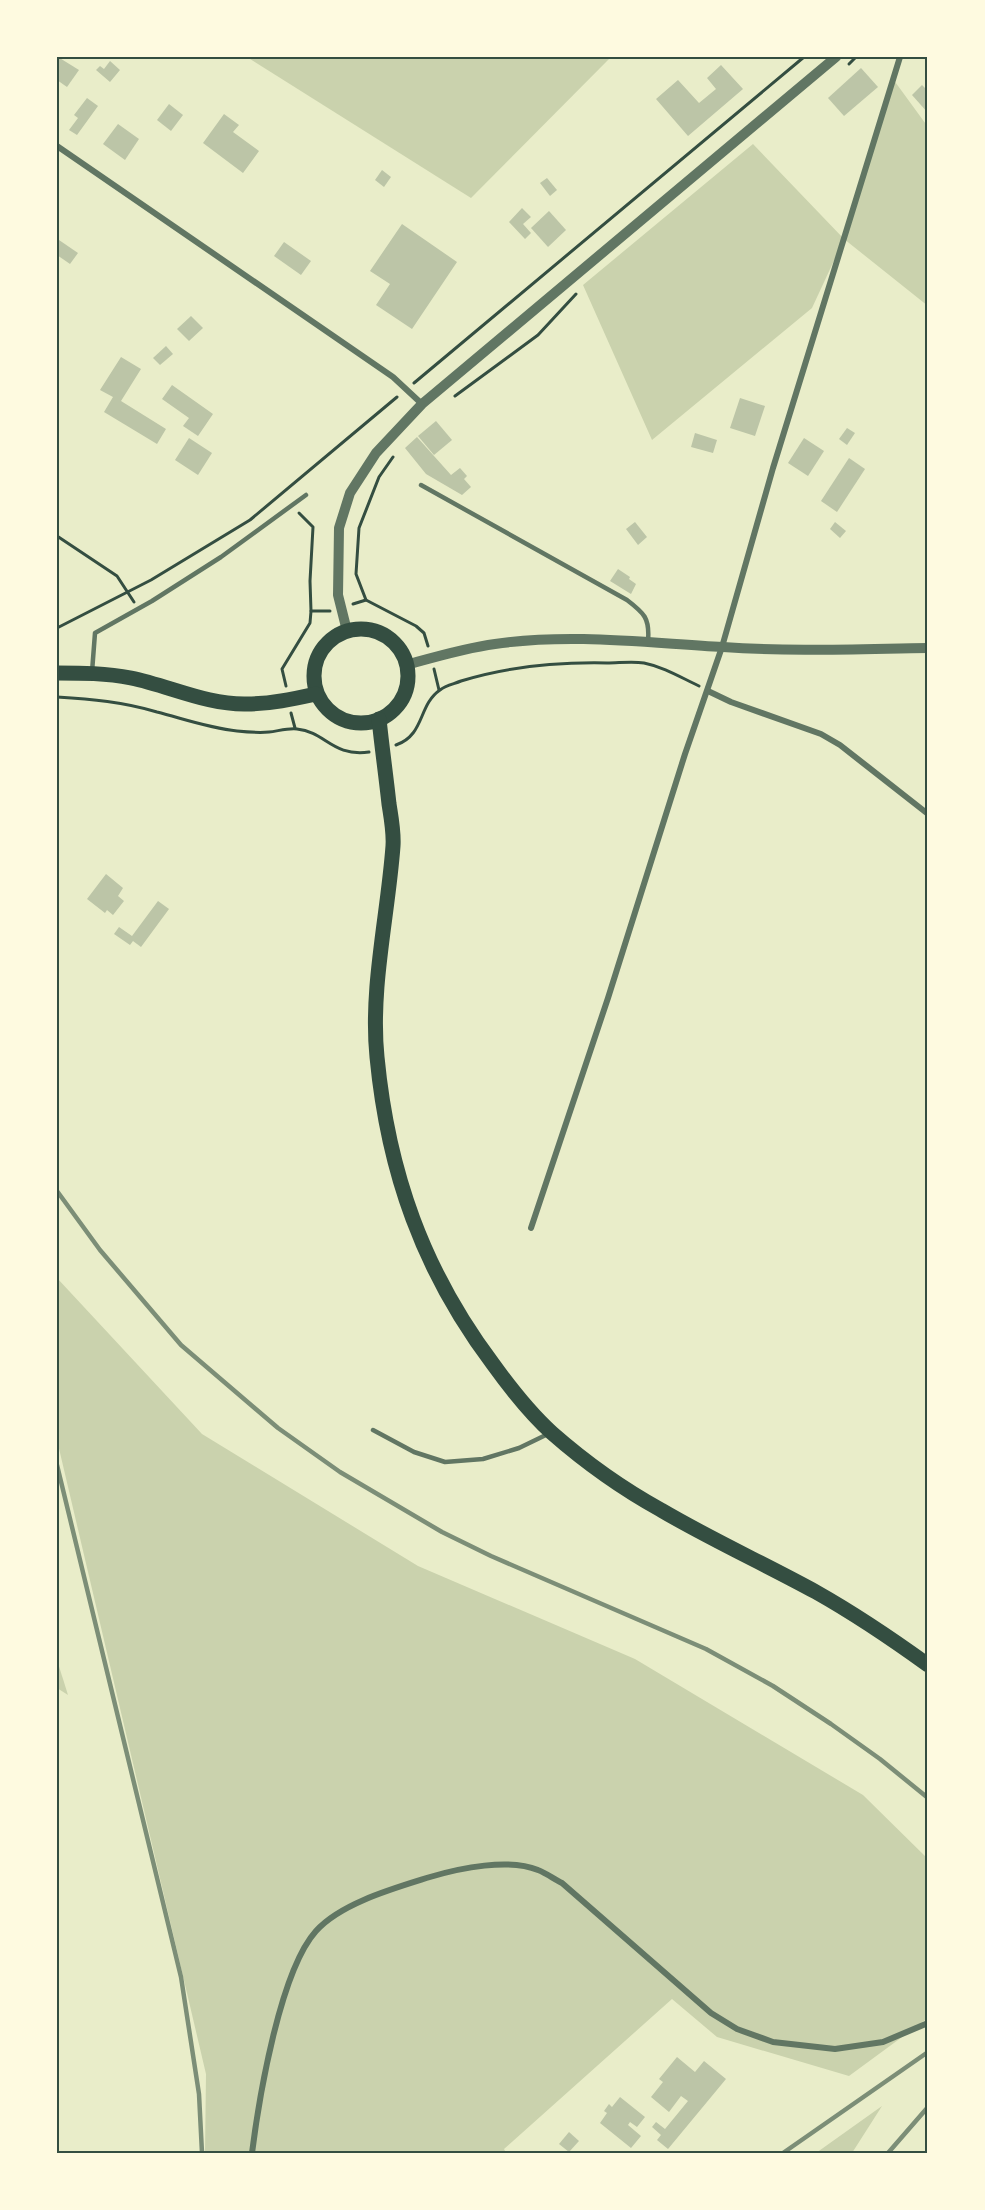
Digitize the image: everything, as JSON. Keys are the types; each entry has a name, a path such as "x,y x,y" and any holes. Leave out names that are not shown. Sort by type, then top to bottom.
{"main road":[{"path":"347,631 372,631 389,639 400,651 406,665 407,683 402,699 394,710 379,719 359,723 337,717 324,707 316,694 314,674 319,656 331,640 347,631"},
{"path":"57,673 92,673 131,678 206,700 246,704 289,700 316,694"},
{"path":"379,719 393,842 377,981 376,1053 385,1125 406,1203 438,1280 483,1351 530,1411 552,1432 614,1480 660,1510 819,1594 928,1665"}],"street":[{"path":"347,631 338,595 339,528 351,493 376,453 422,404 836,57"},
{"path":"531,1228 608,998 678,775 722,648 773,468 900,57"},
{"path":"57,146 393,377 422,404"},
{"path":"406,665 495,644 563,638 648,640 722,648 784,650 928,648"},
{"path":"708,691 731,702 821,734 928,814"},
{"path":"252,2153 258,2106 275,2031 289,1985 308,1941 317,1929 359,1902 393,1888 456,1869 502,1864 537,1869 562,1883 711,2013 737,2029 773,2042 835,2049 883,2042 928,2023"}],"lane":[{"path":"422,484 627,600 644,612 650,627 648,640"},
{"path":"92,673 95,633 221,557 306,495"},
{"path":"373,1430 414,1452 445,1462 483,1459 519,1448 552,1432"}],"path":[{"path":"57,628 129,593 250,520 804,57"},
{"path":"848,64 856,57"},
{"path":"454,397 538,335 576,294"},
{"path":"395,454 379,477 359,528 356,574 366,600 424,633 439,690 474,677 518,667 573,662 642,663 665,668 708,691"},
{"path":"57,697 100,699 156,711 199,725 248,732 295,728 282,669 310,623 313,526 281,494"},
{"path":"57,536 117,576 138,608"},
{"path":"311,611 324,612 340,609 366,600"}],"green space":[{"path":"247,57 611,57 471,198"},
{"path":"893,79 928,127 928,306 844,239"},
{"path":"753,144 844,239 812,308 652,440 583,285"},
{"path":"57,1278 202,1434 418,1566 635,1659 863,1795 928,1859 928,2018 849,2076 717,2037 672,1999 504,2149 506,2153 205,2153 206,2074 57,1440"},
{"path":"57,1660 68,1695 57,1688"},
{"path":"882,2106 852,2153 816,2153"}],"building":[{"path":"58,57 79,70 67,87 57,80"},
{"path":"110,61 120,70 110,82 96,70 100,66 104,69"},
{"path":"721,65 743,89 688,136 656,99 678,80 699,103 716,89 707,78"},
{"path":"861,68 878,87 844,116 828,98"},
{"path":"922,85 928,91 928,113 912,95"},
{"path":"87,98 98,106 77,135 69,130 78,118 74,115"},
{"path":"169,104 183,115 171,131 157,120"},
{"path":"224,114 239,125 233,132 259,151 243,173 203,143"},
{"path":"118,124 139,139 125,160 103,144"},
{"path":"382,170 391,177 384,187 375,180"},
{"path":"547,178 557,190 550,196 540,183"},
{"path":"522,208 531,217 523,224 531,233 525,239 509,222"},
{"path":"549,211 566,230 548,247 531,228"},
{"path":"402,224 457,262 412,329 376,305 390,284 370,271"},
{"path":"59,240 78,253 70,264 57,255"},
{"path":"284,242 311,261 301,275 274,256"},
{"path":"191,316 203,328 189,341 177,329"},
{"path":"166,346 173,354 160,365 153,358"},
{"path":"121,357 141,369 121,401 166,429 157,444 104,412 113,397 100,390"},
{"path":"172,385 213,414 198,436 183,426 189,418 162,399"},
{"path":"740,398 765,406 755,436 730,428"},
{"path":"436,421 452,440 434,455 418,436"},
{"path":"847,428 855,433 847,445 839,439"},
{"path":"695,433 717,440 713,453 691,447"},
{"path":"417,437 451,475 460,468 467,476 464,479 471,487 462,495 426,474 405,448"},
{"path":"189,438 212,453 198,475 175,460"},
{"path":"804,438 824,451 808,476 788,463"},
{"path":"849,458 865,469 837,512 821,501"},
{"path":"635,522 647,537 638,545 626,529"},
{"path":"835,522 846,531 840,538 830,529"},
{"path":"618,569 636,584 631,594 610,581"},
{"path":"106,874 123,888 118,896 124,901 113,915 107,910 105,913 87,899"},
{"path":"158,901 169,909 141,947 133,941 130,945 114,934 119,927 132,936"},
{"path":"677,2057 695,2072 704,2061 726,2079 668,2149 657,2140 661,2135 652,2127 656,2122 665,2129 688,2101 681,2096 669,2112 651,2097 663,2082 659,2079"},
{"path":"620,2097 645,2117 637,2127 630,2122 628,2125 641,2136 631,2148 600,2123 607,2113 604,2111 609,2104 612,2107"},
{"path":"569,2132 579,2141 569,2152 559,2144"}],"railway":[{"path":"57,1191 100,1250 181,1345 278,1428 340,1472 442,1532 491,1556 706,1649 773,1686 880,1759 928,1798"},
{"path":"57,1465 181,1977 199,2094 202,2153"},
{"path":"783,2153 928,2052"},
{"path":"888,2153 928,2107"}]}
